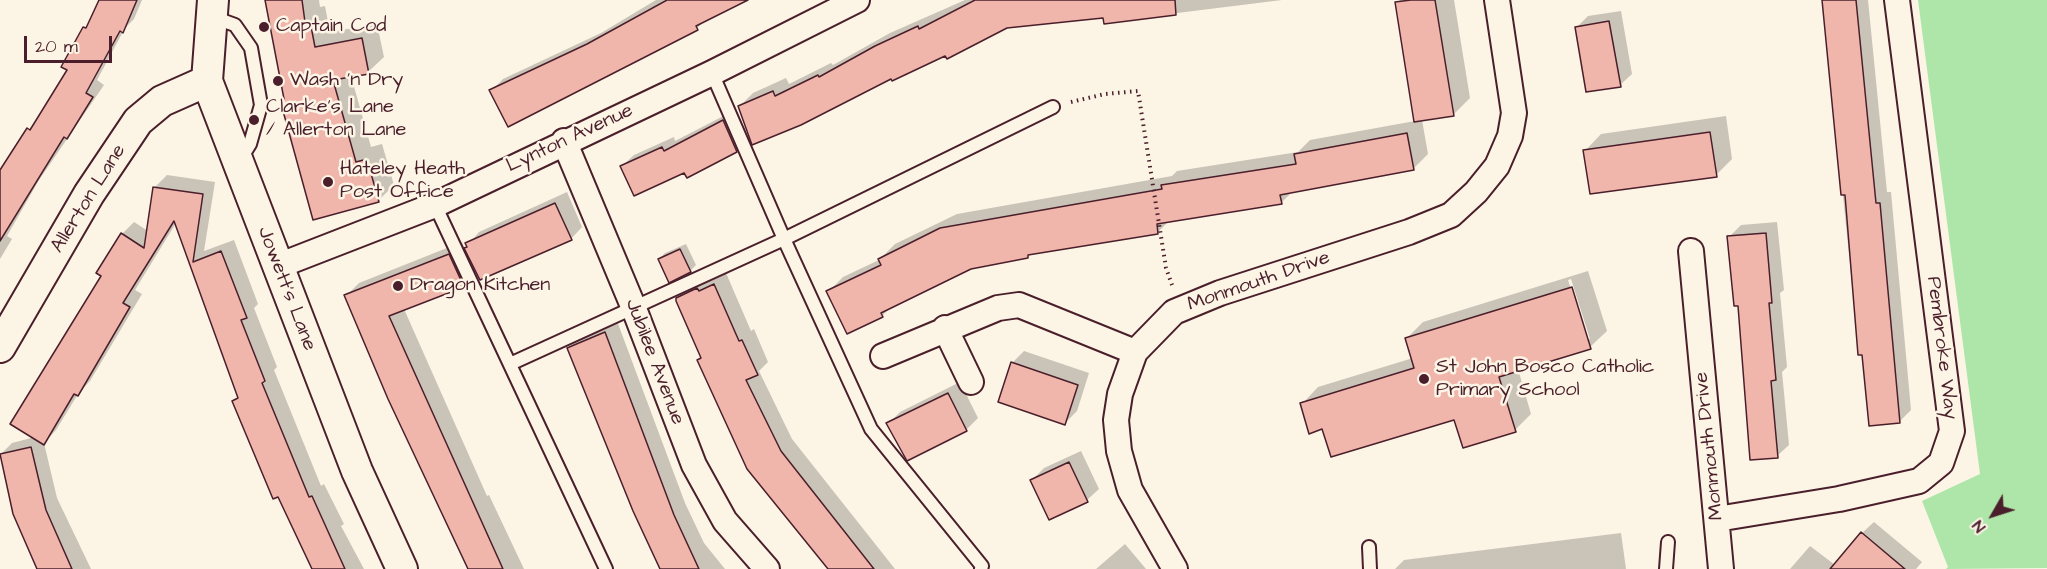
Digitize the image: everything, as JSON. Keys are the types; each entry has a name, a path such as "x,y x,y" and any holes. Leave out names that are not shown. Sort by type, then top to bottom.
{"street":[{"name":"Lynton Avenue","path":"278,266 435,205 564,141 712,73 857,0"},
{"name":"Monmouth Drive","path":"1175,569 1130,490 1119,451 1116,420 1120,394 1135,352 1174,312 1221,293 1409,232 1451,215 1476,192 1497,166 1510,136 1514,113 1497,0"},
{"name":"Pembroke Way","path":"1717,519 1839,499 1919,481 1941,463 1952,431 1897,0"},
{"name":"Jowett's Lane","path":"212,9 207,81 357,471 402,569"},
{"name":"Allerton Lane","path":"0,347 89,195 138,121 162,101 207,81"},
{"name":"Jubilee Avenue","path":"564,141 633,306 694,465 725,521 767,569"},
{"name":"Monmouth Drive","path":"1690,251 1720,569"},
{"path":"883,356 945,328 998,308 1019,305 1135,352"},
{"path":"945,328 970,382"}],"lane":[{"path":"212,9 235,25 251,48 261,105 250,144 239,163"},
{"path":"712,73 784,239 871,429 982,567 981,569"},
{"path":"510,364 784,239 1053,107"},
{"path":"435,205 606,569"},
{"path":"1666,569 1668,542"},
{"path":"1369,547 1370,569"}],"path":[{"path":"1053,107 1105,94 1138,91 1166,268 1182,309"}],"green space":[{"path":"1918,0 2047,0 2047,568 1946,569 1948,567 1922,501 1980,474"}],"building":[{"path":"99,0 137,0 123,33 120,31 86,93 93,97 67,139 64,137 0,241 0,170 27,128 30,130 67,70 61,67 83,27 86,28"},
{"path":"265,0 302,0 305,22 310,21 315,47 362,38 369,74 333,80 356,162 367,159 379,202 313,220 280,100 284,99"},
{"path":"667,0 748,0 696,26 698,30 508,127 489,90 587,44"},
{"path":"975,0 1175,0 1176,15 1104,24 1103,18 1007,28 947,59 945,56 892,81 891,79 801,125 752,145 738,106 773,91 775,96 818,75 819,77 875,46 918,26 919,29"},
{"path":"1435,0 1454,116 1414,122 1395,2"},
{"path":"1822,0 1856,0 1876,203 1880,203 1900,423 1869,426 1862,355 1858,355 1845,195 1841,195"},
{"path":"1609,21 1621,87 1586,92 1575,27"},
{"path":"723,120 737,152 687,178 684,173 634,196 620,166 662,147 664,151"},
{"path":"1710,132 1717,177 1590,194 1583,150"},
{"path":"1407,133 1414,170 1280,195 1282,204 1157,224 1158,234 1028,255 1028,258 971,269 881,313 883,317 847,334 826,291 881,265 878,259 940,228 1162,189 1161,185 1296,164 1294,154"},
{"path":"153,187 203,194 193,262 221,251 247,318 241,320 265,381 262,383 309,497 312,496 345,569 312,569 278,497 273,499 232,401 238,398 174,221 123,303 130,307 78,396 74,394 44,445 10,424 101,276 96,273 121,233 144,248"},
{"path":"555,203 572,240 480,280 464,248 467,247 465,243"},
{"path":"1766,233 1776,380 1771,381 1778,458 1750,460 1738,306 1734,306 1727,236"},
{"path":"680,249 691,272 669,283 658,259"},
{"path":"449,254 464,287 389,316 503,569 468,569 388,399 344,295"},
{"path":"714,284 739,341 742,340 758,375 746,380 781,451 874,569 828,569 747,469 697,360 701,358 676,301 676,298 697,288 699,291"},
{"path":"1572,287 1591,349 1499,377 1516,432 1463,448 1454,420 1331,457 1322,429 1309,434 1300,403 1414,368 1405,338"},
{"path":"605,332 674,515 699,569 660,569 633,511 567,348"},
{"path":"1011,362 1078,385 1065,425 998,402"},
{"path":"948,393 967,431 907,461 886,423"},
{"path":"31,447 46,510 72,569 37,569 13,514 0,454"},
{"path":"1069,462 1088,502 1049,520 1030,480"},
{"path":"1861,532 1905,569 1830,569"}],"place":[{"name":"Captain Cod","path":"264,27"},
{"name":"Wash 'n Dry","path":"278,81"},
{"name":"Clarke's Lane / Allerton Lane","path":"254,120"},
{"name":"Hateley Heath Post Office","path":"328,182"},
{"name":"Dragon Kitchen","path":"398,286"},
{"name":"St John Bosco Catholic Primary School","path":"1424,379"}]}
